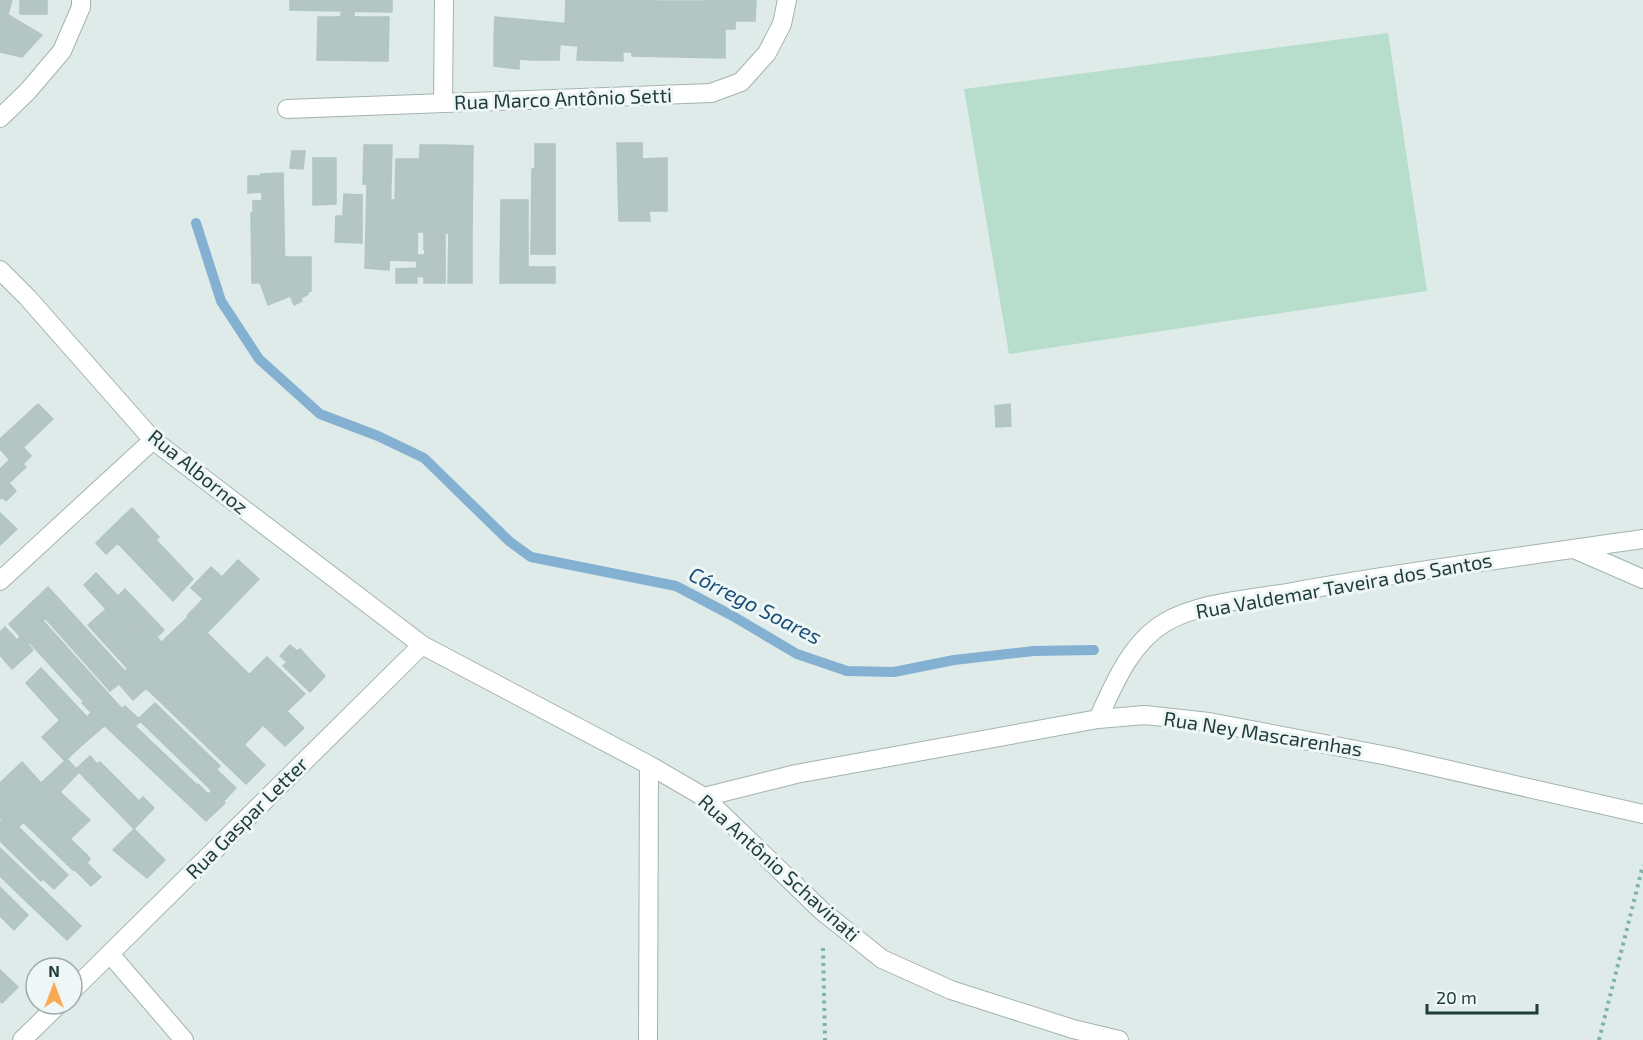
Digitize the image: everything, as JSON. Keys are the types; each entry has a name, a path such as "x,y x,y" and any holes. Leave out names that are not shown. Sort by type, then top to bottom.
{"street":[{"path":"0,118 28,91 62,51 81,7 81,0"},
{"path":"443,103 444,0"},
{"name":"Rua Marco Antônio Setti","path":"287,110 711,93 741,82 767,53 782,24 787,0"},
{"name":"Rua Albornoz","path":"0,270 28,298 153,440 422,645"},
{"path":"0,581 153,440"},
{"name":"Rua Valdemar Taveira dos Santos","path":"1098,719 1125,663 1163,624 1186,613 1216,605 1318,587 1643,539"},
{"path":"1574,549 1643,579"},
{"name":"Rua Antônio Schavinati","path":"422,645 650,765 704,797 822,911 882,959 951,990 1073,1029 1119,1040"},
{"name":"Rua Gaspar Letter","path":"84,979 422,645"},
{"name":"Rua Ney Mascarenhas","path":"704,797 796,774 1098,719 1145,716 1209,722 1388,756 1643,814"},
{"path":"648,1040 650,765"},
{"path":"110,954 184,1040"},
{"path":"22,1040 47,1016"}],"path":[{"path":"1599,1040 1643,865"},
{"path":"822,911 825,1040"}],"green space":[{"path":"1388,33 1427,291 1009,354 964,89"}],"building":[{"path":"0,0 12,0 8,14 0,10"},
{"path":"20,0 47,0 47,14 20,14"},
{"path":"290,0 392,0 392,12 290,10"},
{"path":"566,0 621,0 622,29 565,24"},
{"path":"621,0 658,1 658,29 622,29"},
{"path":"735,0 735,29 658,29 658,1"},
{"path":"735,0 756,0 755,21 735,21"},
{"path":"0,10 42,35 22,57 0,52"},
{"path":"341,12 354,12 354,17 389,17 388,61 317,60 318,17 341,17"},
{"path":"495,17 538,21 536,42 560,44 559,60 532,60 533,43 494,40"},
{"path":"538,21 622,29 623,61 577,60 578,46 536,42"},
{"path":"622,29 725,29 725,58 632,56 632,52 622,52"},
{"path":"494,40 533,43 532,60 519,59 519,69 494,66"},
{"path":"617,143 642,143 643,221 619,221"},
{"path":"535,144 555,144 555,254 531,254 532,169 535,169"},
{"path":"364,145 392,145 391,184 363,184"},
{"path":"420,145 445,145 445,235 418,232"},
{"path":"445,145 473,146 472,233 445,233"},
{"path":"292,151 305,151 303,169 290,168"},
{"path":"313,158 336,158 336,204 313,205"},
{"path":"667,158 667,211 649,211 650,221 643,221 642,159"},
{"path":"396,159 419,159 417,261 389,260 391,200 395,200"},
{"path":"283,173 285,282 252,283 251,213 253,213 253,201 262,201 262,192 248,193 248,176"},
{"path":"367,184 391,184 389,270 365,268"},
{"path":"344,194 362,195 362,243 335,242 336,216 343,216"},
{"path":"501,200 528,200 528,283 500,283"},
{"path":"449,233 472,233 472,283 448,283"},
{"path":"424,234 445,235 445,283 424,283 424,277 417,276 417,255 425,255"},
{"path":"285,257 311,257 311,291 301,298 302,301 294,305 285,282"},
{"path":"528,267 555,267 555,283 528,283"},
{"path":"417,268 417,283 396,283 396,269"},
{"path":"260,282 285,282 290,296 268,305"},
{"path":"38,404 53,419 10,460 0,449 0,439"},
{"path":"1010,404 1011,426 996,427 995,406"},
{"path":"23,447 31,456 23,464 26,467 9,483 16,491 6,501 2,497 0,499 0,469"},
{"path":"132,508 159,537 156,540 193,579 173,601 107,532"},
{"path":"0,513 17,529 0,545"},
{"path":"107,532 118,543 106,554 96,543"},
{"path":"238,560 259,579 205,635 187,616 203,599 191,588 211,567 222,577"},
{"path":"96,573 118,596 125,589 164,630 157,637 161,642 148,655 84,585"},
{"path":"48,587 143,691 133,700 119,684 110,691 45,618 43,621 29,605"},
{"path":"29,605 122,709 104,726 29,642 27,644 9,624"},
{"path":"106,609 164,672 143,691 125,671 128,669 88,625"},
{"path":"188,617 205,635 164,672 148,655"},
{"path":"5,627 17,640 21,636 33,650 12,669 0,655 0,632"},
{"path":"207,633 304,728 285,746 186,651"},
{"path":"290,645 297,651 300,649 325,676 310,692 283,666 287,662 280,656"},
{"path":"186,651 263,725 244,745 167,669"},
{"path":"267,657 305,694 287,711 250,674"},
{"path":"41,668 87,717 91,713 104,726 82,745 26,683"},
{"path":"167,669 265,765 246,784 146,688"},
{"path":"155,703 220,766 203,782 138,719"},
{"path":"125,706 141,721 135,726 197,785 208,794 212,791 225,803 206,821 104,725"},
{"path":"60,720 82,745 65,761 42,737"},
{"path":"90,756 97,764 100,762 139,801 143,797 154,808 134,829 76,769"},
{"path":"67,759 79,772 60,792 90,820 70,839 26,797"},
{"path":"22,762 41,783 2,820 0,818 0,783"},
{"path":"216,769 236,788 223,802 203,782"},
{"path":"26,797 87,855 73,870 23,822 19,827 7,816"},
{"path":"7,816 68,875 54,889 43,879 41,881 0,841 0,822"},
{"path":"134,829 165,860 147,878 113,850"},
{"path":"0,848 45,891 31,906 0,876"},
{"path":"87,855 90,859 87,863 101,877 91,886 74,869"},
{"path":"0,887 28,915 14,930 0,916"},
{"path":"45,891 81,926 67,940 31,906"},
{"path":"0,970 18,987 2,1003 0,1001"}],"waterway":[{"name":"Córrego Soares","path":"196,223 221,301 259,359 320,414 378,436 424,458 509,541 531,557 676,586 797,654 847,671 894,672 954,660 1034,651 1094,650"}]}
